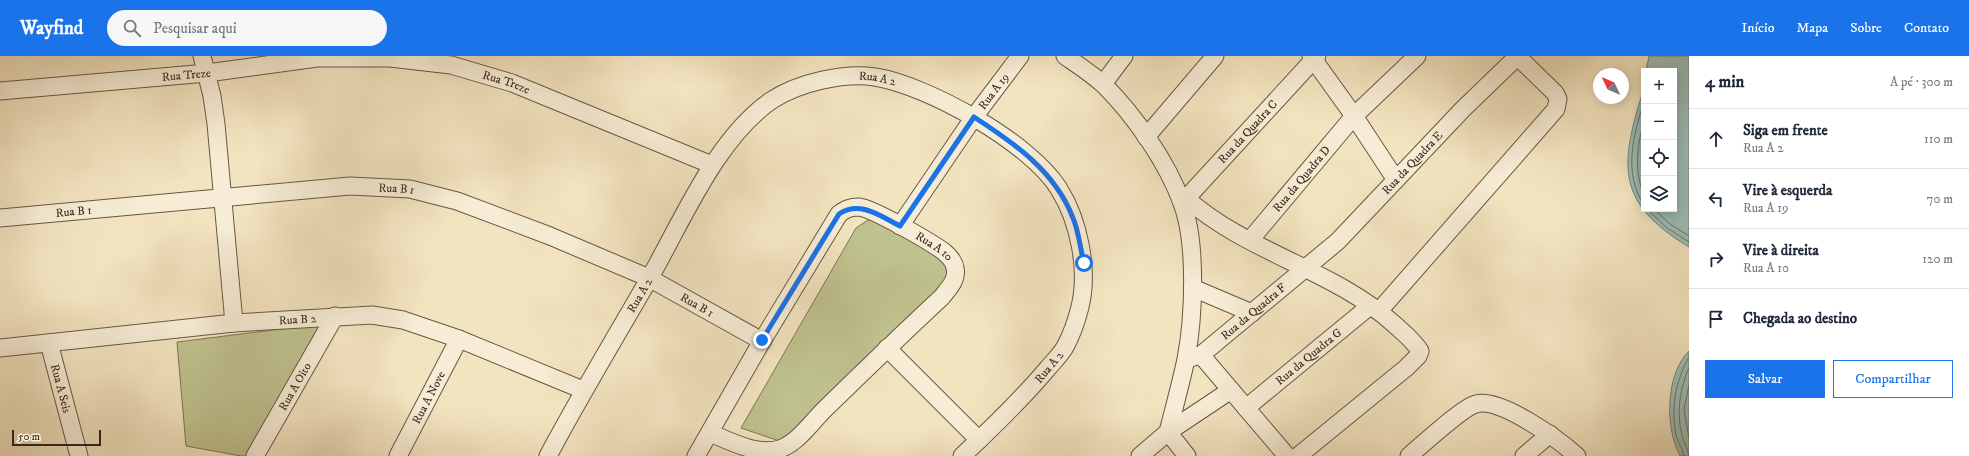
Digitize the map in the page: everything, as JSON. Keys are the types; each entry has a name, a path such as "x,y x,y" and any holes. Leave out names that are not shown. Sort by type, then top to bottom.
{"street":[{"path":"202,56 216,124 234,324"},
{"name":"Rua A 19","path":"900,226 974,117 1020,56"},
{"path":"1065,56 1103,84 1124,106 1146,137 1185,201 1193,288 1193,357 1168,432"},
{"path":"1103,84 1124,56"},
{"path":"1146,137 1215,56"},
{"name":"Rua da Quadra D","path":"1250,240 1354,116 1417,56"},
{"name":"Rua da Quadra E","path":"1305,268 1338,241 1463,109 1517,56"},
{"name":"Rua da Quadra G","path":"1246,408 1375,308 1556,108 1558,99 1555,93 1517,56"},
{"path":"1314,57 1396,180"},
{"name":"Rua da Quadra C","path":"1185,201 1314,57"},
{"name":"Rua Treze","path":"0,91 206,73 317,58 390,58 451,65 512,83 712,165"},
{"name":"Rua A 2","path":"548,456 583,390 649,278 712,165 742,126 773,100 807,85 842,76 873,76 908,84 974,117 1008,139 1032,159 1058,187 1074,218 1084,263 1080,306 1065,347 1033,386 962,456"},
{"name":"Rua B 1","path":"0,218 350,186 410,189 457,201 550,236 649,278 762,340"},
{"path":"1185,201 1250,240 1305,268 1375,308 1413,342 1420,351 1418,356 1406,368 1298,456"},
{"name":"Rua A 10","path":"696,456 762,340 839,214 848,208 860,207 900,226 944,252 952,260 956,275 951,286 942,297 887,348 794,441 779,449 765,452 750,449 710,433"},
{"name":"Rua da Quadra F","path":"1193,357 1252,313 1305,268"},
{"path":"1193,288 1252,313"},
{"name":"Rua B 2","path":"0,348 234,324 335,316 372,315 403,320 459,339 583,390"},
{"name":"Rua A Oito","path":"255,456 335,316"},
{"name":"Rua A Nove","path":"398,456 459,339"},
{"name":"Rua A Seis","path":"49,343 79,456"},
{"path":"887,348 979,440"},
{"path":"1193,357 1231,390 1287,456"},
{"path":"1140,456 1168,432 1231,390"},
{"path":"1409,456 1474,404 1484,402 1498,406 1550,434 1577,456"},
{"path":"1168,432 1188,456"},
{"path":"1524,456 1550,434"}],"green space":[{"path":"877,218 950,260 953,283 785,443 741,428 856,228 868,220"},
{"path":"329,323 251,456 241,456 186,446 177,342"}],"water":[{"path":"1649,56 1689,56 1689,247 1665,230 1646,212 1677,212 1677,68 1647,68"},
{"path":"1641,98 1641,206 1635,197 1629,179 1628,160 1630,139"},
{"path":"1689,351 1689,456 1680,456 1672,431 1670,402 1675,374 1681,361"}],"route":[{"path":"762,340 839,214 848,208 860,207 900,226 974,117 1008,139 1032,159 1058,187 1074,218 1084,263"}]}
